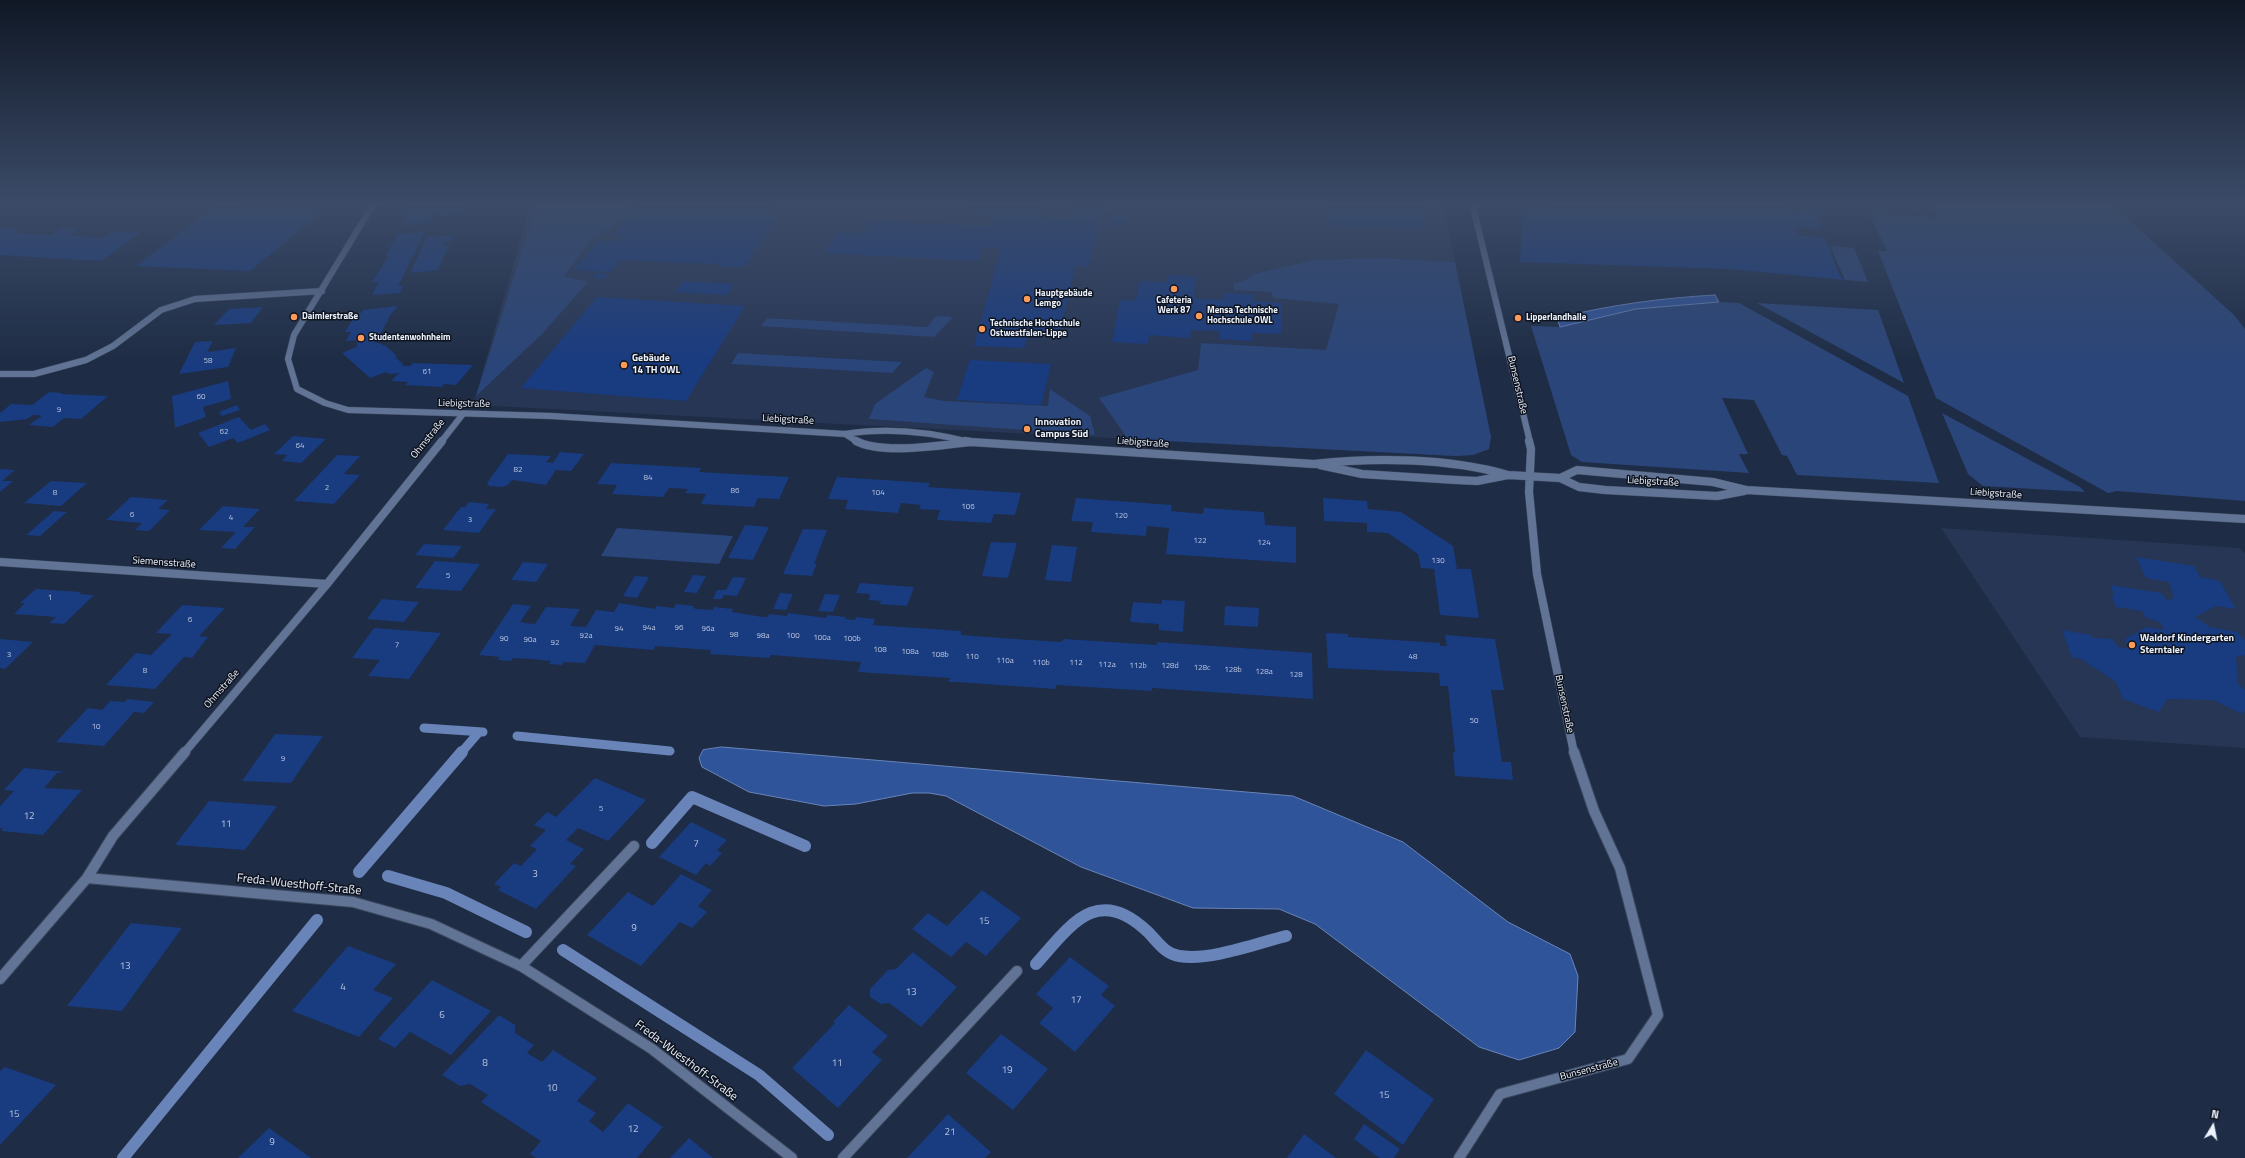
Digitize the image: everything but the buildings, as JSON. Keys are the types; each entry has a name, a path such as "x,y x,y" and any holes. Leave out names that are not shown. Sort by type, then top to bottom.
{"street":[{"name":"Liebigstraße","path":"342,257 292,340 288,358 297,389 325,403 348,410 551,416 846,434 870,429 934,432 971,442"},
{"name":"Bunsenstraße","path":"1459,1158 1500,1094 1628,1059 1658,1015 1620,868 1594,811 1575,757 1537,574 1528,475 1530,449 1527,428 1485,257"},
{"path":"0,374 34,374 86,360 113,346 161,310 195,299 322,290"},
{"name":"Ohmstraße","path":"0,979 87,878 113,836 326,584 463,414"},
{"name":"Liebigstraße","path":"846,434 863,444 920,448 971,442 1314,464 1362,474 1456,480 1477,481 1508,476 1528,475 1560,478 1579,487 1605,490 1717,496 1746,490"},
{"name":"Liebigstraße","path":"1314,464 1354,459 1454,464 1477,466 1508,476"},
{"name":"Liebigstraße","path":"1560,478 1577,470 1714,482 1746,490 2245,519"},
{"name":"Siemensstraße","path":"0,562 326,584"},
{"path":"521,966 634,846"},
{"name":"Freda-Wuesthoff-Straße","path":"87,878 353,902 431,924 521,966 652,1049 792,1158"},
{"path":"843,1158 1017,971"}],"shaded area":[{"name":"Technische Hochschule Ostwestfalen-Lippe","path":"515,257 1454,257 1491,437 1489,449 1473,455 1455,456 473,405"},
{"path":"520,257 578,257 564,276 588,282 542,334 476,396"},
{"path":"1835,257 1858,257 1868,282 1845,280"},
{"path":"1880,257 2170,257 2234,315 2245,329 2245,501 2117,491 2108,493 1936,398"},
{"path":"1381,258 1455,262 1491,437 1489,449 1473,455 1455,456 1128,439 1099,398 1198,370 1201,343 1326,350 1339,304 1273,298 1272,292 1234,290 1233,284 1248,279 1254,274 1313,260"},
{"path":"1715,295 1719,302 1636,309 1560,327 1557,318 1596,309 1636,303"},
{"path":"1719,302 1739,303 1908,396 1939,483 1797,475 1787,456 1782,455 1754,400 1722,398 1748,454 1739,454 1749,473 1582,462 1571,455 1531,326 1560,327 1636,309"},
{"path":"1757,303 1878,310 1904,383"},
{"path":"936,316 953,317 934,337 761,326 767,318 927,327"},
{"path":"738,353 902,362 892,373 731,364"},
{"path":"926,368 934,372 924,397 944,401 1048,406 1050,389 1090,416 1095,435 869,419 875,404"},
{"path":"1942,413 2080,487 2085,492 1983,486 1968,474"},
{"path":"617,528 733,536 719,564 601,556"},
{"name":"Waldorf Kindergarten Sterntaler","path":"1941,528 2239,548 2245,553 2245,748 2080,737"},
{"path":"722,747 1293,796 1403,842 1508,922 1570,954 1578,976 1575,1032 1559,1048 1519,1060 1479,1047 1315,924 1279,909 1193,908 1081,867 946,796 929,793 912,793 856,804 824,806 749,792 702,767 699,758 703,750"}],"waterway":[{"path":"424,728 483,732"},
{"path":"461,753 479,732"},
{"path":"517,736 670,751"},
{"path":"359,872 462,752"},
{"path":"652,843 692,797 805,846"},
{"path":"388,876 446,893 526,932"},
{"path":"1036,964 1073,924 1086,915 1099,911 1114,911 1130,918 1148,932 1165,950 1179,956 1191,957 1218,954 1286,936"},
{"path":"123,1158 317,920"},
{"path":"563,950 759,1075 828,1135"}],"place":[{"name":"Cafeteria Werk 87","path":"1174,289"},
{"name":"Hauptgebäude Lemgo","path":"1027,299"},
{"name":"Mensa Technische Hochschule OWL","path":"1199,316"},
{"name":"Daimlerstraße","path":"294,317"},
{"name":"Lipperlandhalle","path":"1518,318"},
{"name":"Technische Hochschule Ostwestfalen-Lippe","path":"982,329"},
{"name":"Studentenwohnheim","path":"361,338"},
{"name":"Gebäude 14 TH OWL","path":"624,365"},
{"name":"Innovation Campus Süd","path":"1027,429"},
{"name":"Waldorf Kindergarten Sterntaler","path":"2132,645"}]}
